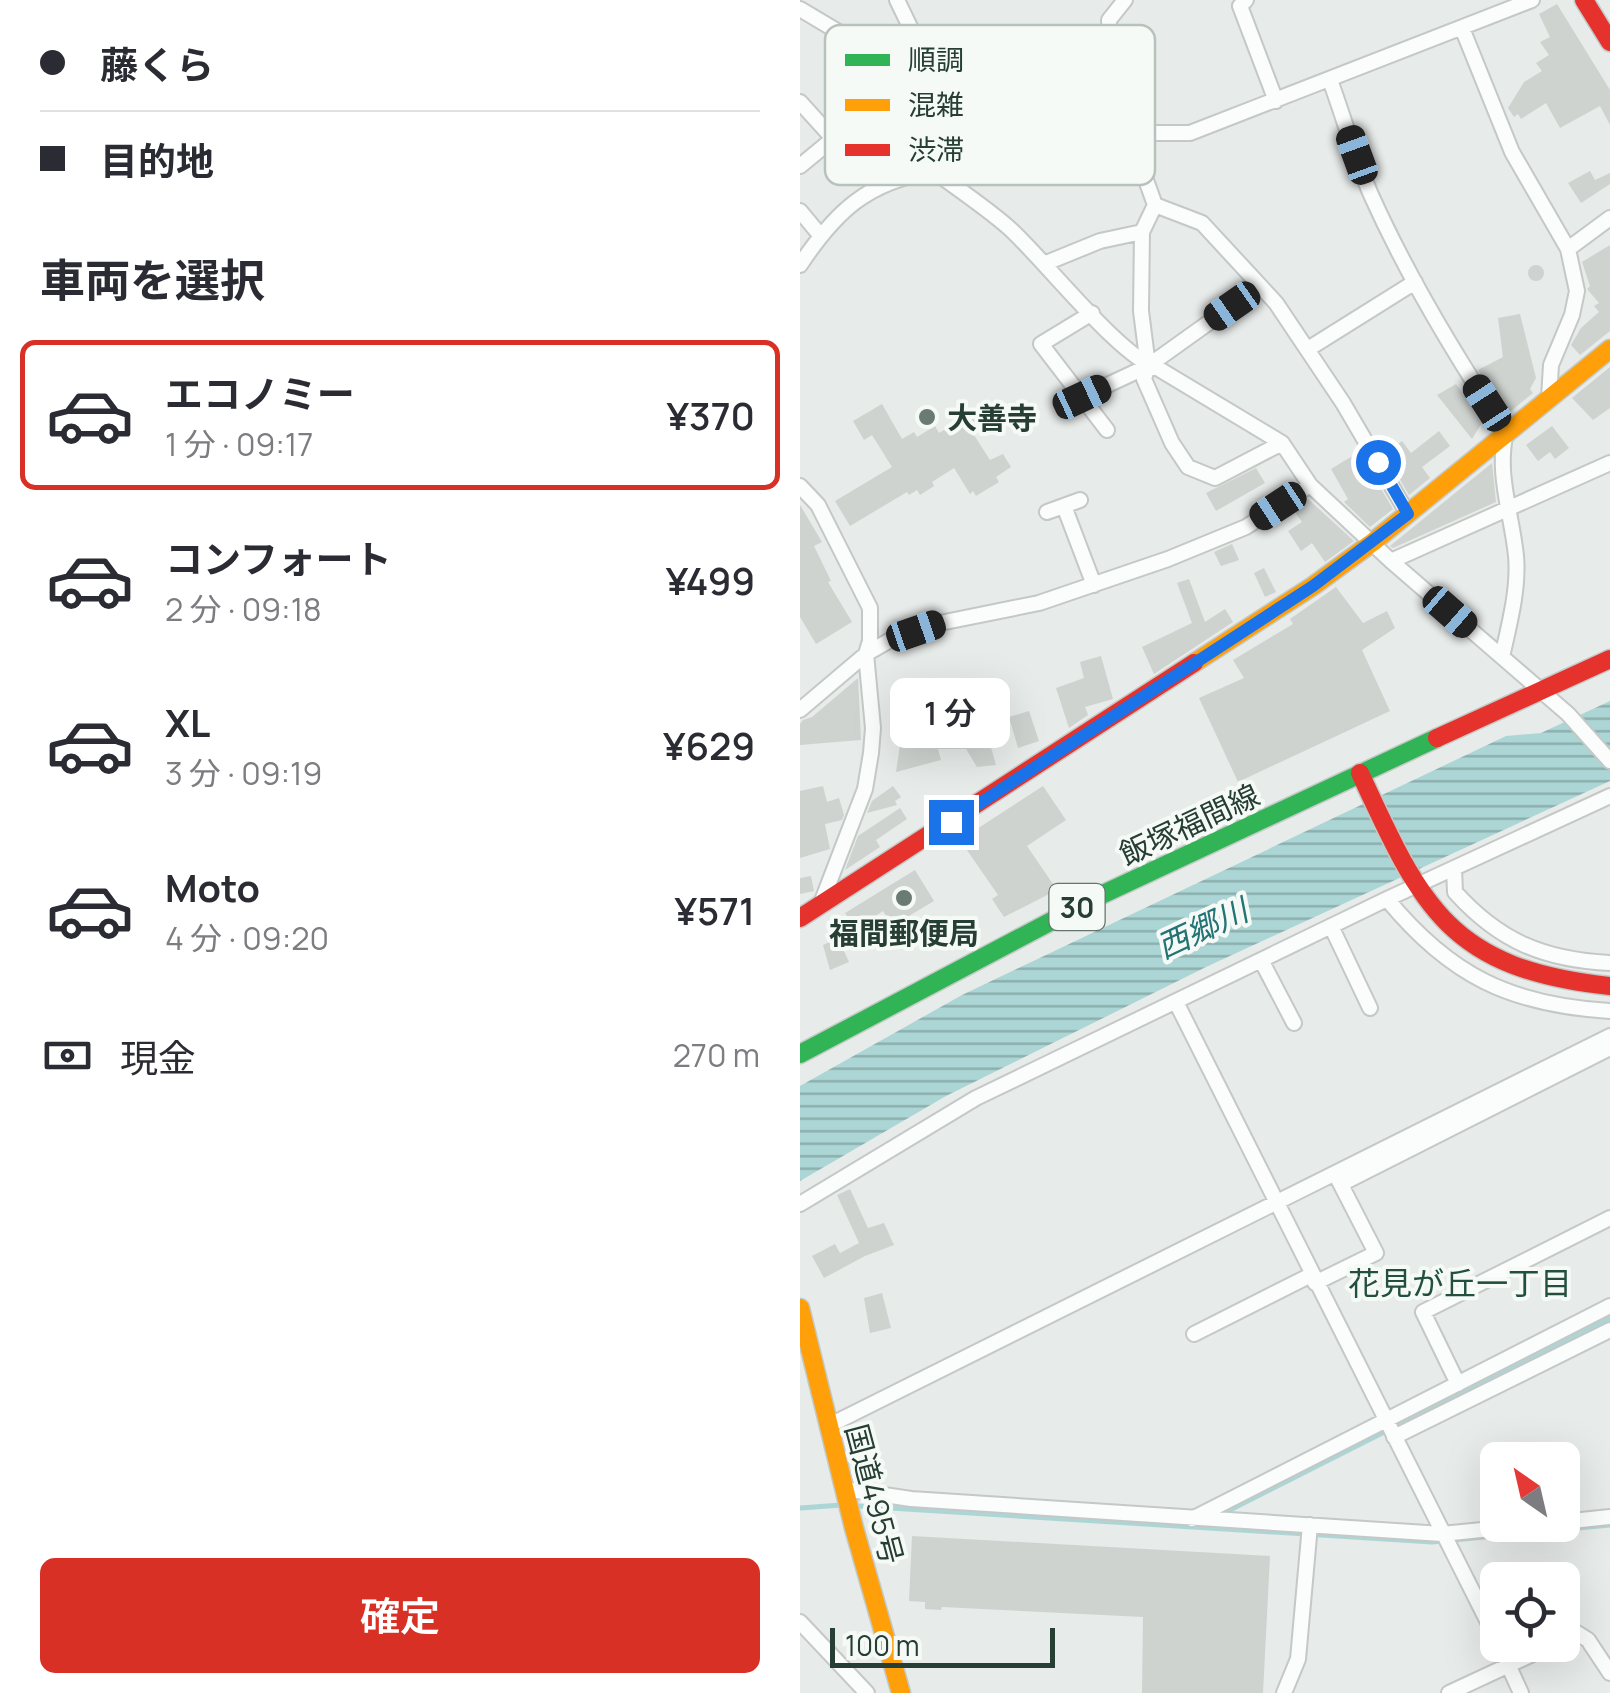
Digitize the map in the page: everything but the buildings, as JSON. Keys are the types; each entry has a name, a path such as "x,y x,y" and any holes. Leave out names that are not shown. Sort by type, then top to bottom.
{"main road":[{"path":"1584,0 1610,42"},
{"path":"800,918 1313,586 1408,514 1610,348"},
{"name":"飯塚福間線","path":"800,1054 1060,916 1364,781 1610,659"},
{"path":"1364,781 1412,880 1437,915 1466,941 1498,961 1576,984 1610,986"},
{"name":"国道495号","path":"800,1308 844,1490 901,1693"}],"street":[{"path":"897,0 909,25"},
{"path":"1109,25 1124,0"},
{"path":"1246,0 1240,6 1276,100"},
{"path":"1155,133 1190,134 1462,28 1515,3 1532,0"},
{"path":"800,9 827,25"},
{"path":"1462,28 1512,152 1568,249 1576,290 1572,315 1552,365 1549,398"},
{"path":"1330,80 1370,194 1446,340 1506,432 1506,510 1516,567 1502,657"},
{"path":"800,102 825,128"},
{"path":"800,166 825,145"},
{"path":"800,265 842,210 879,185"},
{"path":"951,185 1046,262 1116,340 1148,366 1282,442 1310,485 1568,714 1610,760"},
{"path":"1148,185 1156,205 1202,223 1260,286 1308,349 1408,514"},
{"path":"1156,205 1142,232 1141,312 1148,366 1144,379 1155,407 1188,468 1215,478 1282,442"},
{"path":"800,211 820,235"},
{"path":"1568,249 1610,218"},
{"path":"1046,262 1100,241 1142,232"},
{"path":"1308,349 1414,282"},
{"path":"1082,397 1148,366 1260,286"},
{"path":"1092,313 1041,344 1107,430"},
{"path":"1392,561 1610,463"},
{"path":"802,706 866,654 892,639 940,623 988,616 1168,560 1246,526 1310,485"},
{"path":"800,486 818,504 870,608 866,654 872,752 865,789 820,906"},
{"path":"1048,512 1080,500"},
{"path":"1064,506 1094,585"},
{"path":"800,1204 976,1098 1387,899 1412,880 1454,868 1610,796"},
{"path":"1454,868 1454,892 1498,932 1530,949 1610,963"},
{"path":"1387,899 1427,944 1474,977 1509,994 1610,1010"},
{"path":"1331,926 1370,1008"},
{"path":"1261,960 1294,1022"},
{"path":"1176,1002 1480,1609"},
{"path":"1338,1179 1610,1036"},
{"path":"828,1426 1276,1203 1338,1179 1610,1048"},
{"path":"1194,1334 1376,1254 1338,1179"},
{"path":"1458,1384 1423,1312 1610,1218"},
{"path":"1192,1519 1610,1306"},
{"path":"1394,1437 1610,1330"},
{"path":"844,1490 911,1499 1192,1519 1442,1534 1480,1530"},
{"path":"1580,1520 1610,1517"},
{"path":"1284,1693 1298,1659 1310,1525"},
{"path":"800,1622 867,1693"},
{"path":"1580,1635 1588,1640 1610,1673"},
{"path":"1506,1662 1521,1693"},
{"path":"1449,1693 1516,1662"}],"water":[{"name":"西郷川","path":"1610,701 1610,781 1206,967 946,1096 800,1181 800,1086 962,995 1506,736 1541,733"}],"waterway":[{"path":"1222,1514 1610,1318"},
{"path":"800,1508 842,1505"},
{"path":"858,1506 1432,1542 1610,1525"}],"traffic: fast":[{"path":"800,1054 1099,896 1437,738"}],"traffic: slow":[{"path":"1194,663 1373,542 1610,349"},
{"path":"800,1308 854,1528 901,1693"}],"traffic: jam":[{"path":"1584,0 1610,42"},
{"path":"1437,738 1610,659"},
{"path":"800,918 1194,663"},
{"path":"1360,773 1403,861 1448,924 1477,947 1512,965 1556,978 1610,986"}],"place":[{"name":"大善寺","path":"927,417"},
{"name":"福間郵便局","path":"904,898"}],"district":[{"name":"花見が丘一丁目","path":"1460,1283"}],"route":[{"path":"951,822 1313,586 1408,514 1378,462"}]}
